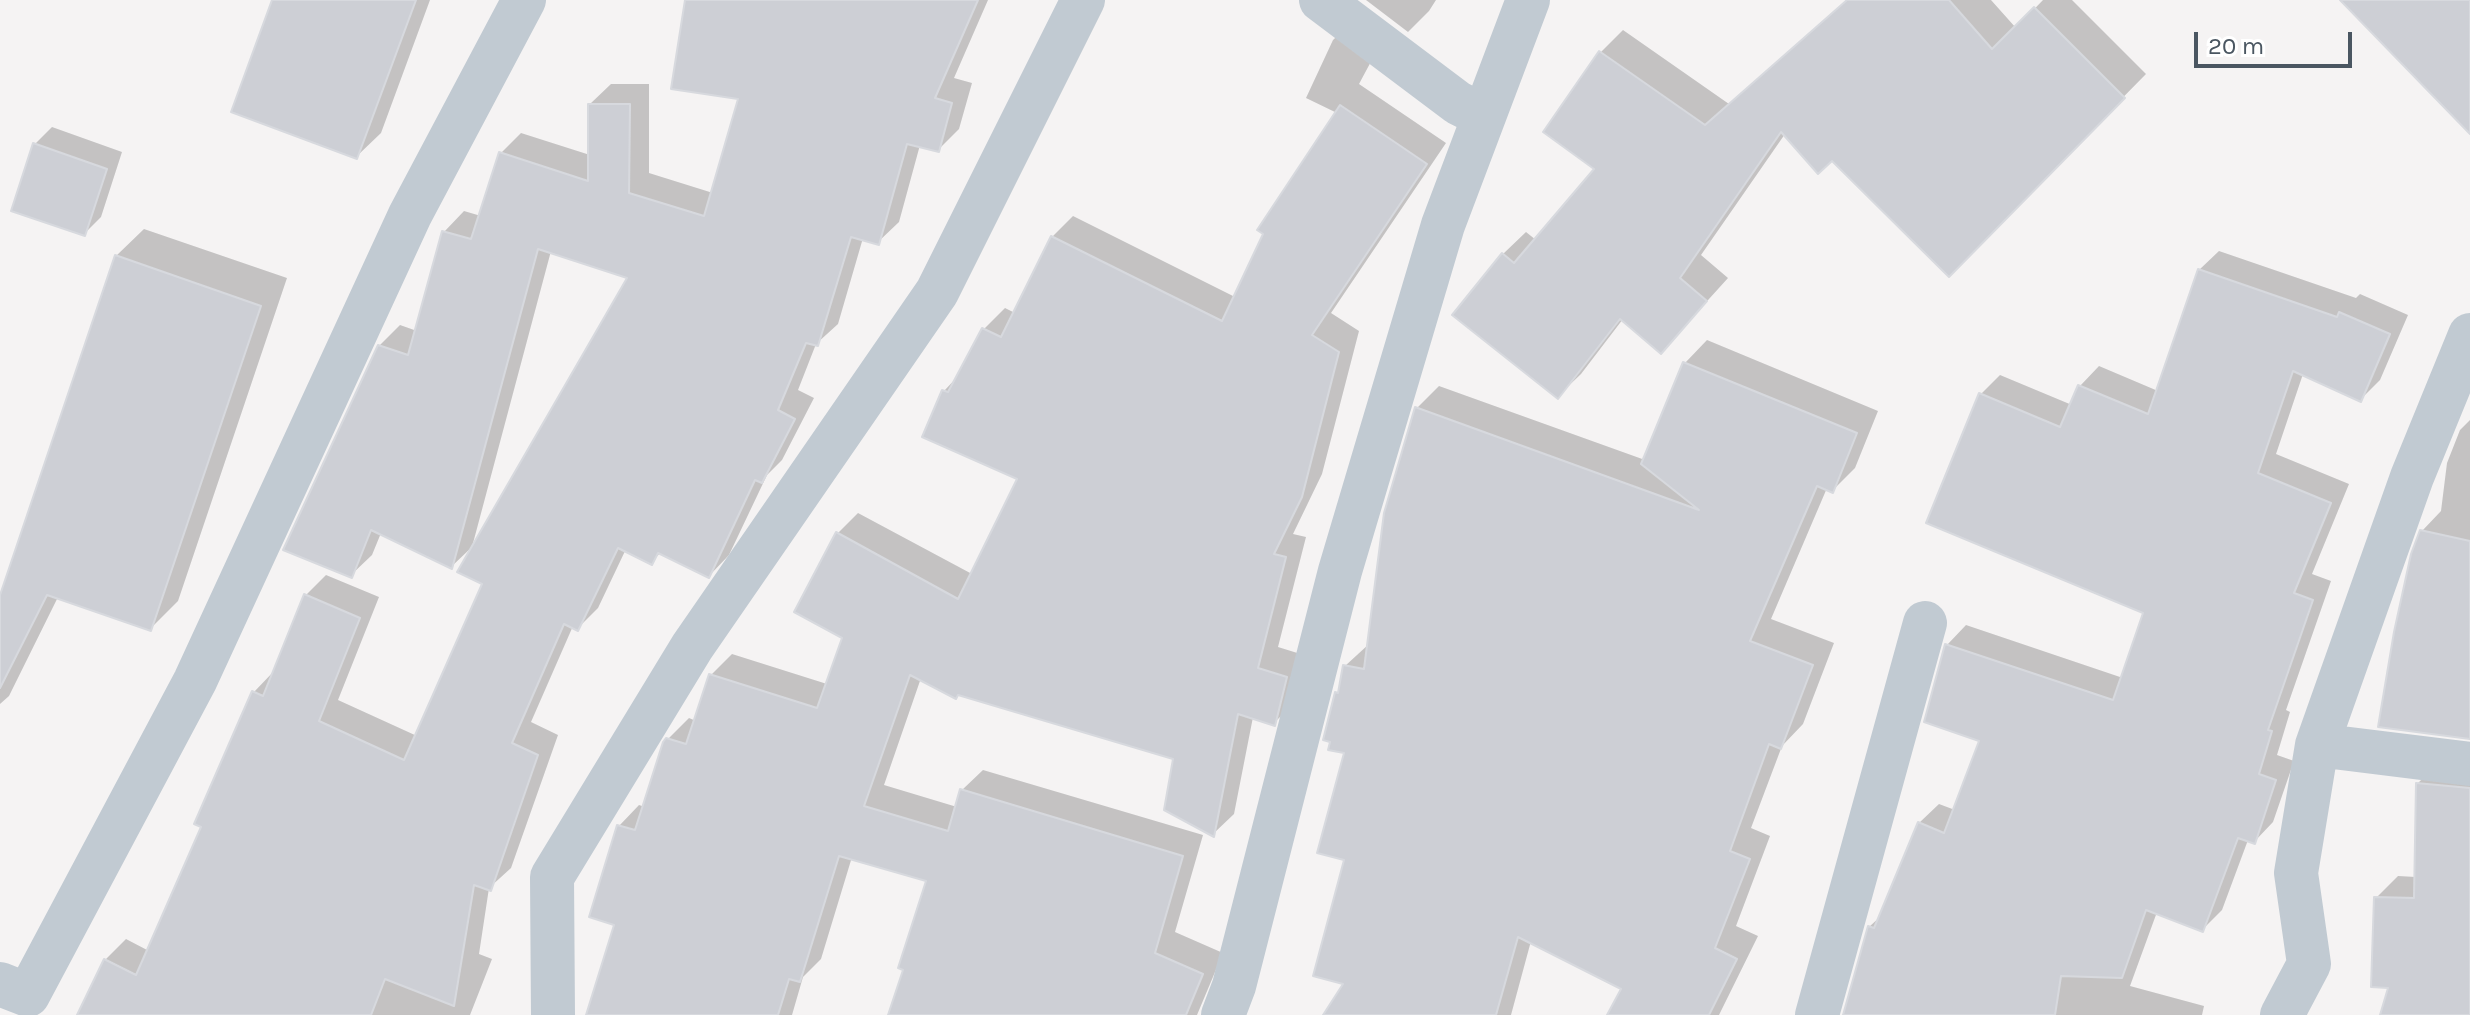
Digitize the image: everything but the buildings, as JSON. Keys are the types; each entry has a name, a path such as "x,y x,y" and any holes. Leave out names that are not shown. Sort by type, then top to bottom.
{"street":[{"path":"16,998 195,681 410,215 524,0"},
{"path":"553,1015 552,877 692,647 937,292 1083,0"},
{"path":"1321,0 1458,103 1484,116"},
{"path":"1223,1015 1234,986 1340,571 1443,225 1528,0"},
{"path":"2282,1015 2309,964 2296,873 2317,745 2412,477 2470,335"},
{"path":"1817,1015 1925,623"},
{"path":"2317,745 2470,764"}]}
